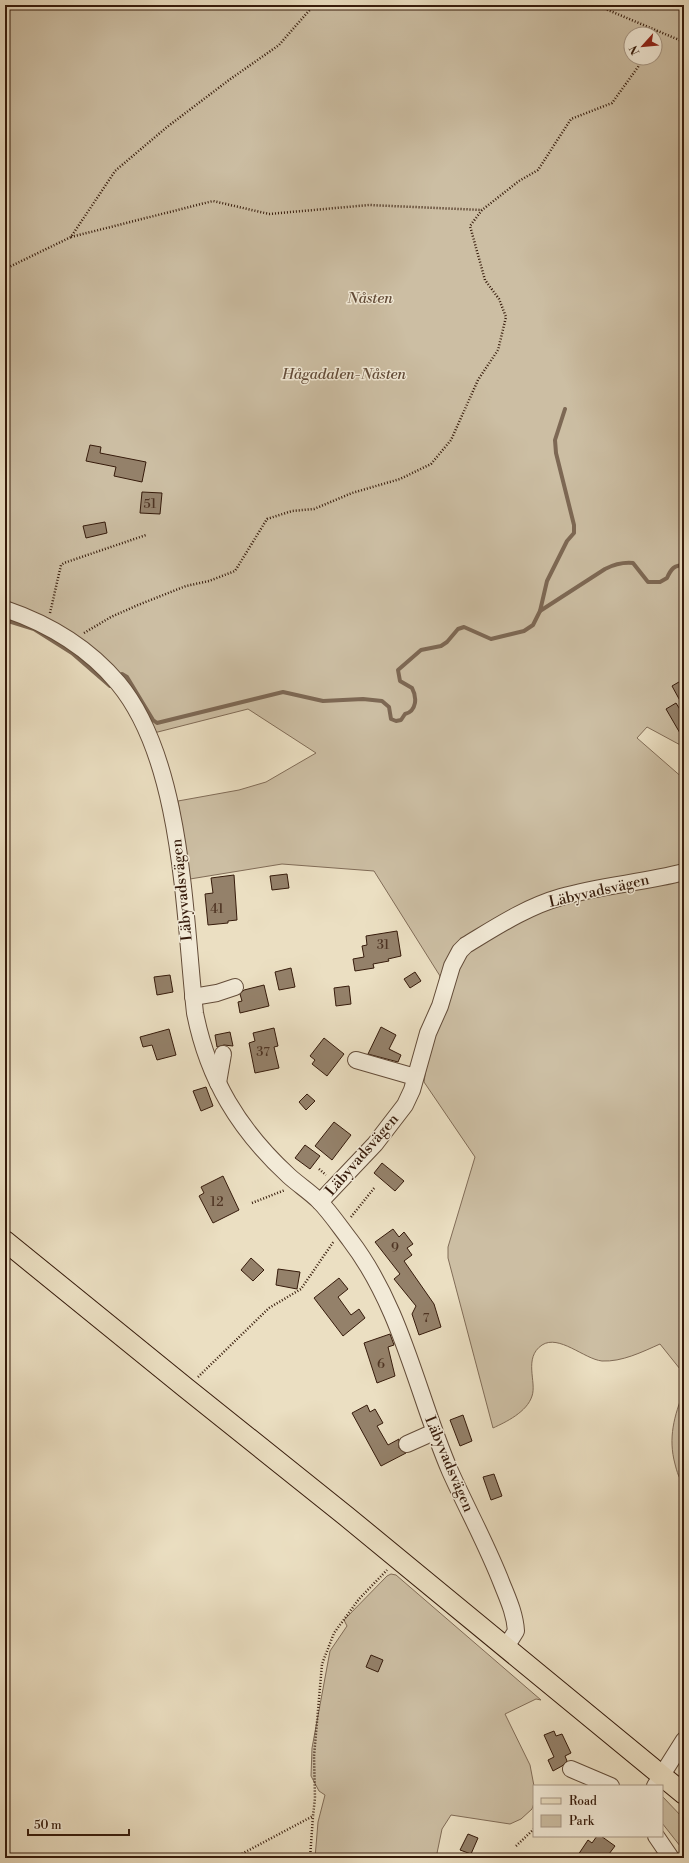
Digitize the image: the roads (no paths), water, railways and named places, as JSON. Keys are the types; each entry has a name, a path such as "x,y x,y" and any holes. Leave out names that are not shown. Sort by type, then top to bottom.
{"main road":[{"path":"5,1241 506,1647 658,1781 684,1794"}],"street":[{"name":"Läbyvadsvägen","path":"5,609 48,626 72,640 118,683 135,709 157,761 175,832 193,997 198,1031 208,1060 234,1113 246,1130 289,1176 320,1202 373,1274 388,1303 434,1432 451,1472 495,1565 511,1606 516,1631 506,1647"},
{"name":"Läbyvadsvägen","path":"320,1202 388,1128 409,1098 428,1033 440,1006 452,966 460,951 466,945 523,911 560,897 684,872"},
{"path":"193,997 217,993 235,987"},
{"path":"218,1083 223,1054"},
{"path":"356,1060 415,1077"},
{"path":"406,1444 434,1432"},
{"path":"658,1781 684,1740"},
{"path":"571,1769 609,1785"},
{"path":"657,1837 671,1858"}],"waterway":[{"path":"540,611 547,581 567,541 574,533 574,525 556,453 555,440 565,409"},
{"path":"122,674 127,677 153,720 157,723 283,692 323,701 363,699 382,701 389,707 391,719 396,721 401,720 405,714 412,710 415,703 415,695 412,688 400,681 398,670 421,650 441,646 447,642 458,629 464,627 491,639 524,631 533,625 540,611 609,567 622,563 633,563 648,582 660,582 667,578 673,568 684,565"},
{"path":"5,620 34,629 72,653 110,686"}],"park label":[{"name":"Nåsten","path":"370,298"},
{"name":"Hågadalen-Nåsten","path":"344,374"}]}
